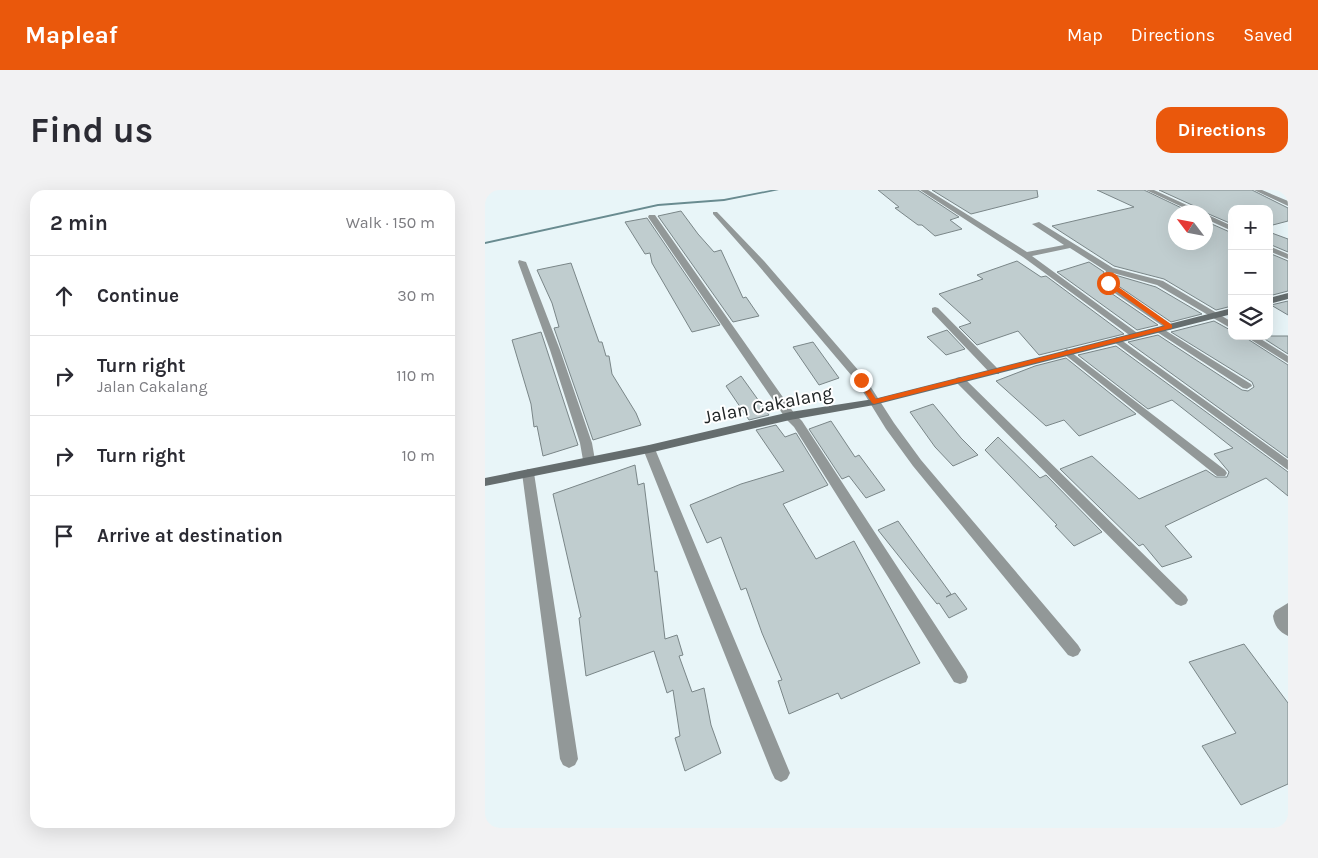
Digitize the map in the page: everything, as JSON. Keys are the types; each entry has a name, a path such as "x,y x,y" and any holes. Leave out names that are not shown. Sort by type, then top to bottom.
{"street":[{"path":"923,190 1026,255 1135,335"},
{"path":"1149,190 1182,205"},
{"path":"1257,190 1288,204"},
{"path":"715,213 761,263 861,380 874,402 917,463 1073,650"},
{"path":"652,217 790,416 798,424 961,677"},
{"path":"1213,220 1228,227"},
{"path":"1036,224 1110,270 1160,283 1228,324"},
{"path":"1026,255 1070,246"},
{"path":"1273,250 1288,257"},
{"path":"522,262 555,350 586,443 589,460"},
{"path":"1110,270 1107,281 1109,285 1165,328 1247,386"},
{"path":"1273,300 1288,296"},
{"path":"935,310 995,372"},
{"name":"Jalan Cakalang","path":"485,482 790,416 874,402 1228,312"},
{"path":"1117,340 1288,466"},
{"path":"1256,340 1288,360"},
{"path":"1067,352 1221,473"},
{"path":"961,380 1181,600"},
{"path":"649,448 781,773"},
{"path":"528,473 569,759"}],"building":[{"path":"878,190 918,190 959,217 950,220 962,229 935,236 922,225 918,225 895,208 899,207"},
{"path":"932,190 1037,190 1038,197 971,214"},
{"path":"1097,190 1144,190 1175,205 1168,205 1168,250 1213,250 1213,225 1228,231 1228,307 1216,310 1164,279 1114,266 1052,226 1134,207"},
{"path":"1159,190 1252,190 1288,208 1288,221 1273,225 1273,205 1228,205 1228,222 1213,216 1213,205 1192,205"},
{"path":"681,211 714,252 721,250 743,298 746,297 759,316 733,322 658,216"},
{"path":"647,218 720,325 692,332 652,263 650,253 645,254 625,222"},
{"path":"1273,233 1288,239 1288,252 1273,246"},
{"path":"1273,255 1288,261 1288,291 1273,295"},
{"path":"1017,261 1041,277 1046,276 1124,334 1039,355 1018,331 977,345 959,327 971,323 939,294 983,279 977,275"},
{"path":"1089,262 1104,272 1101,280 1105,289 1158,325 1137,330 1057,272"},
{"path":"571,263 599,342 602,342 606,356 609,356 612,374 636,413 641,425 593,440 554,328 559,327 552,303 537,270"},
{"path":"1115,275 1156,287 1202,314 1171,322 1114,283"},
{"path":"1288,301 1288,315 1273,306 1273,305"},
{"path":"1214,321 1228,329 1228,340 1249,340 1288,365 1288,458 1128,342 1158,335 1242,390 1248,391 1254,387 1252,382 1171,332"},
{"path":"947,330 965,349 946,355 927,337"},
{"path":"541,332 578,445 543,456 537,426 534,427 531,404 512,340"},
{"path":"1273,336 1288,336 1288,354 1266,340 1273,340"},
{"path":"813,342 839,378 819,385 793,347"},
{"path":"1116,346 1288,472 1288,496 1266,478 1165,526 1192,557 1162,567 1143,544 1139,546 1060,469 1092,456 1139,499 1206,470 1216,477 1227,477 1229,472 1214,454 1233,448 1172,400 1148,409 1078,355"},
{"path":"1066,358 1136,414 1079,436 1064,420 1046,426 996,381 1035,366"},
{"path":"741,376 769,415 749,420 726,386"},
{"path":"933,404 978,455 953,466 935,447 910,412"},
{"path":"831,421 855,457 859,455 885,490 866,498 849,476 842,479 809,429"},
{"path":"776,425 785,437 796,433 828,485 783,504 816,559 854,541 920,663 841,699 838,693 789,714 778,681 782,680 746,588 741,590 721,537 707,543 690,505 741,484 784,471 756,430"},
{"path":"998,437 1040,478 1046,475 1102,532 1074,546 1055,526 1057,525 985,450"},
{"path":"635,465 638,485 644,483 665,639 677,635 683,655 679,656 692,692 704,688 711,725 721,753 685,771 675,738 680,736 673,690 667,693 654,651 586,676 579,618 581,617 553,494"},
{"path":"898,521 951,594 946,597 955,593 967,609 949,618 939,603 937,604 878,530"},
{"path":"1244,644 1288,703 1288,784 1241,805 1202,746 1236,733 1189,662"}],"waterway":[{"path":"485,243 658,205 724,200 777,190"}],"route":[{"path":"861,380 874,402 1169,327 1108,283"}]}
